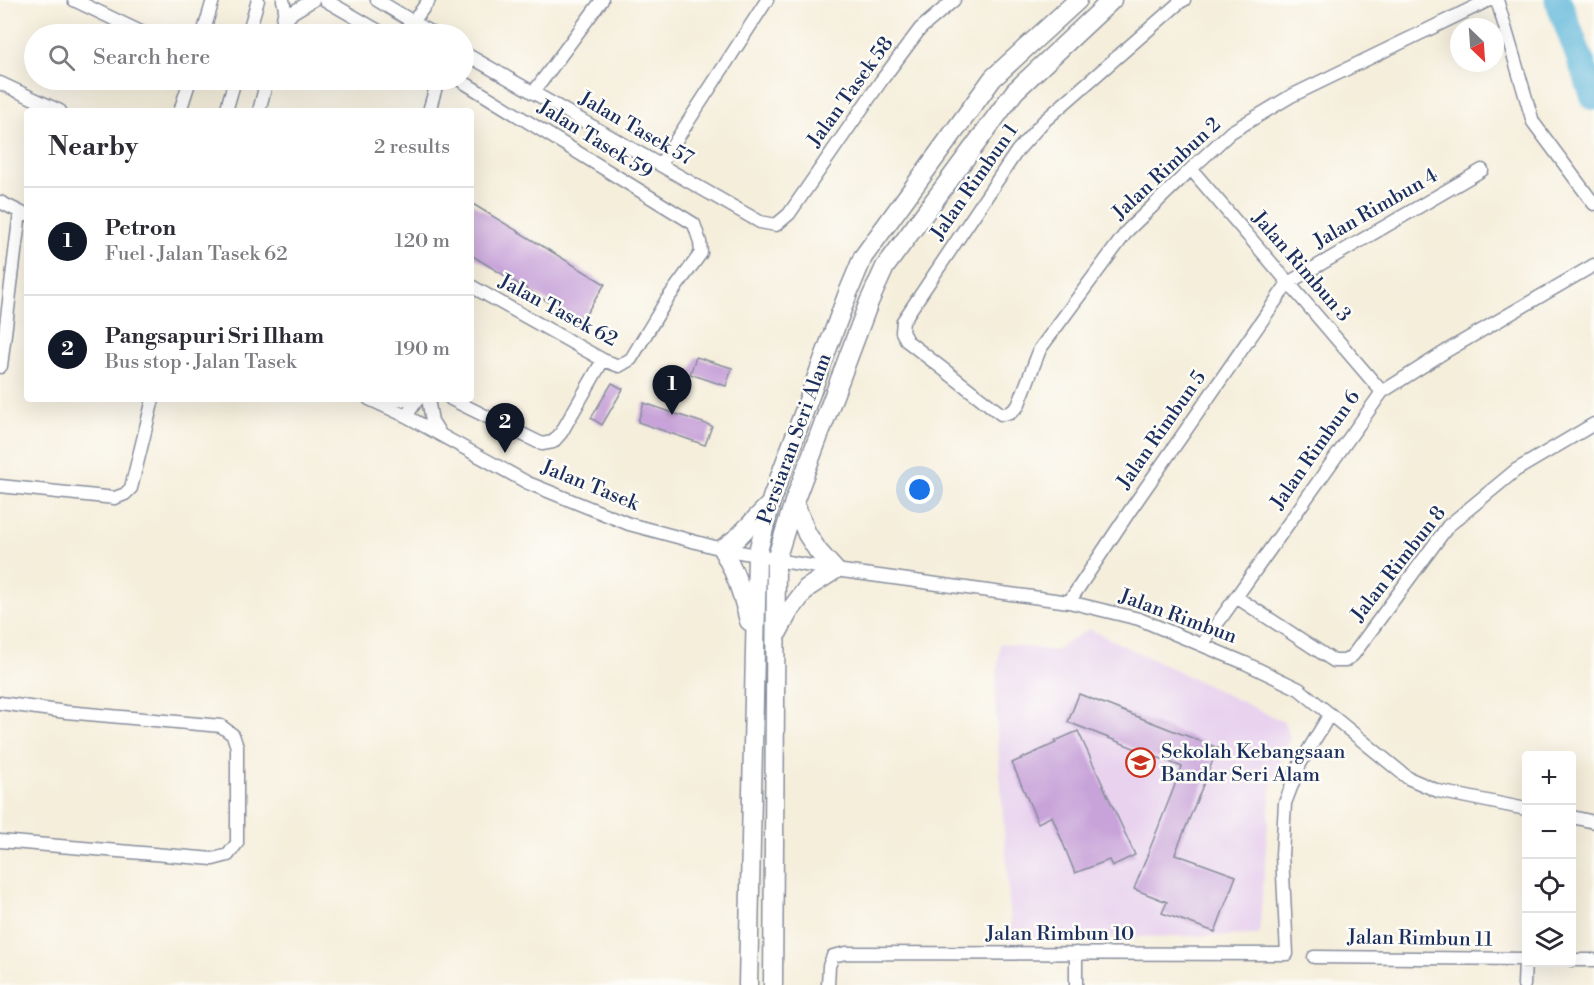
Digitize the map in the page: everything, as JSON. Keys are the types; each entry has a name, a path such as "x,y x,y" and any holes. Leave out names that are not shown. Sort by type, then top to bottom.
{"main road":[{"name":"Persiaran Seri Alam","path":"748,985 757,555 771,502 863,257 993,78 1078,0"},
{"name":"Persiaran Seri Alam","path":"773,985 777,560 794,502 869,302 885,267 1015,91 1112,0"},
{"path":"755,647 742,592 722,549 737,538 771,502"},
{"path":"776,634 807,588 835,570 807,534 794,502"}],"street":[{"path":"74,0 124,24"},
{"path":"206,24 213,0"},
{"path":"251,24 258,0"},
{"path":"282,24 285,9 283,0"},
{"path":"285,24 293,12 313,0"},
{"path":"325,0 367,24"},
{"path":"377,0 416,24"},
{"path":"413,22 429,0"},
{"path":"533,93 602,0"},
{"path":"660,165 767,0"},
{"name":"Jalan Tasek 58","path":"789,214 887,72 920,29 954,0"},
{"name":"Jalan Rimbun 1","path":"1010,413 1001,414 907,341 902,332 903,321 1017,151 1042,122 1184,0"},
{"name":"Jalan Rimbun 2","path":"1010,413 1018,406 1040,349 1128,230 1191,168 1232,132 1291,96 1489,0"},
{"path":"1497,0 1533,122 1594,204"},
{"name":"Jalan Tasek 57","path":"474,59 760,222 776,225 789,214"},
{"path":"0,83 54,108"},
{"name":"Jalan Tasek 59","path":"474,89 694,224 700,242"},
{"path":"181,108 187,90"},
{"path":"227,108 232,90"},
{"path":"260,108 264,90"},
{"path":"430,108 435,90"},
{"name":"Jalan Rimbun 3","path":"1191,168 1382,392"},
{"name":"Jalan Rimbun 4","path":"1288,283 1482,170"},
{"path":"0,202 24,214 2,366 0,367"},
{"name":"Jalan Tasek 62","path":"474,291 603,360 619,366 631,359 666,302 701,253 700,242"},
{"name":"Jalan Rimbun 6","path":"1202,645 1382,392 1448,350 1594,265"},
{"name":"Jalan Rimbun 5","path":"1070,602 1129,512 1288,283"},
{"path":"457,402 542,444 553,442 561,433 603,360"},
{"path":"0,486 115,498 125,494 131,488 152,402"},
{"name":"Jalan Tasek","path":"376,402 528,483 629,524 722,549 777,560"},
{"path":"406,416 416,402"},
{"path":"429,402 432,421 441,436"},
{"name":"Jalan Rimbun 8","path":"1236,597 1334,661 1345,661 1353,655 1448,526 1516,470 1594,424"},
{"name":"Jalan Rimbun","path":"777,560 1070,602 1139,619 1245,663 1299,689 1408,778 1438,792 1522,807"},
{"path":"0,703 66,712 221,726 233,735 237,747 237,843 228,855 213,859 0,841"},
{"name":"Jalan Rimbun 10","path":"828,985 829,966 833,956 846,953 1287,954 1282,855 1285,803 1300,764 1330,714"},
{"path":"1576,818 1594,822"},
{"path":"1076,953 1076,985"},
{"name":"Jalan Rimbun 11","path":"1314,957 1522,959"},
{"path":"1576,960 1594,960"},
{"path":"1524,985 1525,967"}],"shaded area":[{"name":"Sekolah Kebangsaan Bandar Seri Alam","path":"1089,629 1284,722 1290,738 1271,787 1259,935 1012,939 995,702 1000,643 1054,651"}],"building":[{"path":"474,205 605,284 581,322 474,257"},
{"path":"696,357 732,368 726,386 690,374"},
{"path":"612,383 623,389 602,425 591,418"},
{"path":"644,403 712,426 705,445 638,422"},
{"path":"1079,694 1218,748 1175,854 1236,876 1215,932 1162,913 1167,902 1134,889 1182,767 1068,722"},
{"path":"1078,731 1135,855 1112,866 1109,860 1075,873 1052,816 1038,823 1012,763"}],"waterway":[{"path":"1558,0 1594,97"}],"place":[{"name":"Petron","path":"672,415"},
{"name":"Pangsapuri Sri Ilham","path":"505,453"},
{"name":"Sekolah Kebangsaan Bandar Seri Alam","path":"1140,763"}]}
